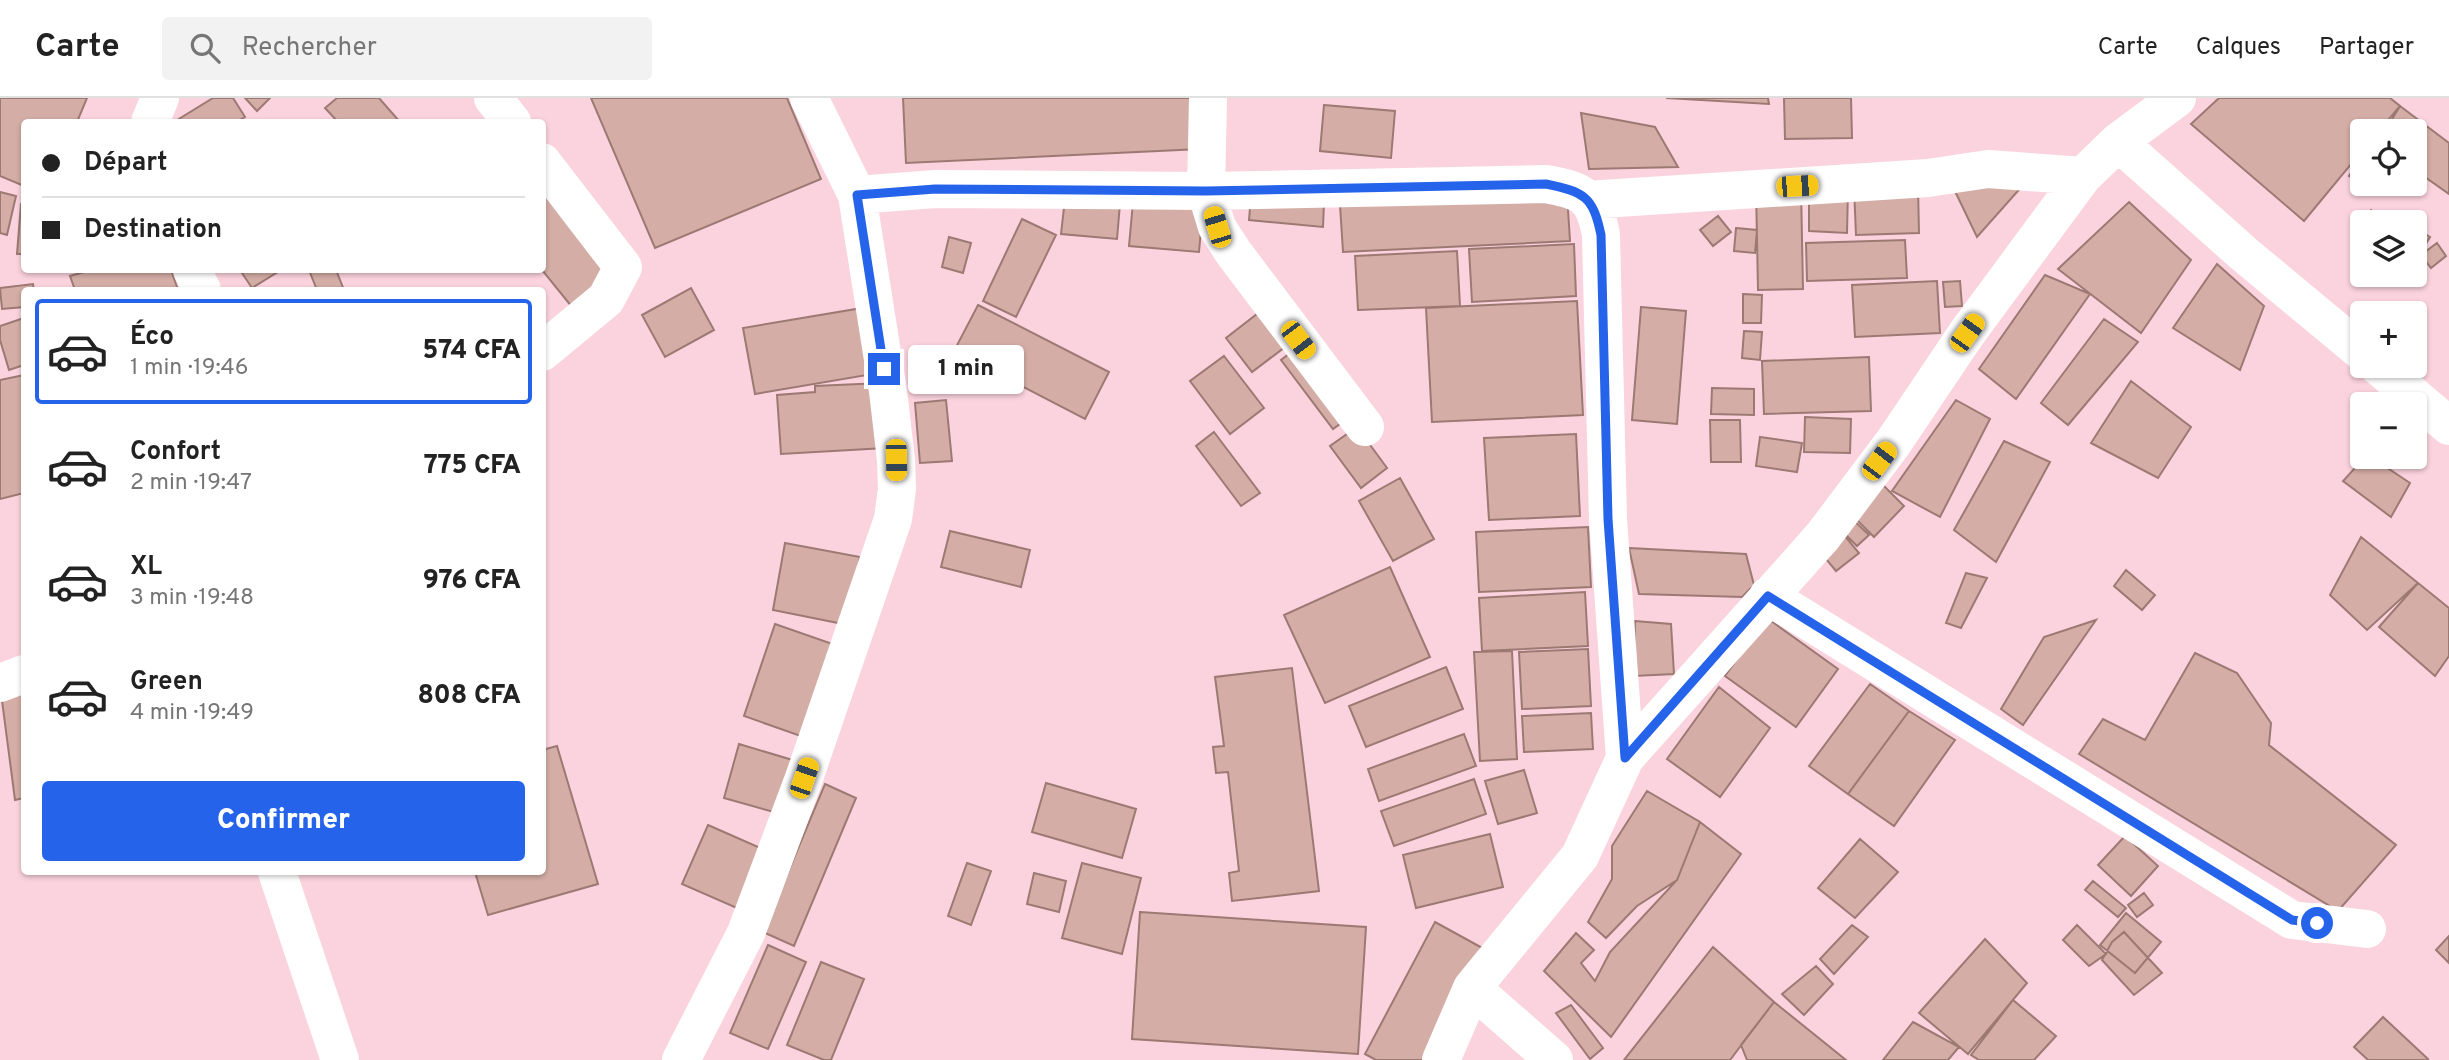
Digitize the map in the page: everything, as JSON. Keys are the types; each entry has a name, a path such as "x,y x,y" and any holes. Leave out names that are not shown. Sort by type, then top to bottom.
{"street":[{"path":"151,119 160,98"},
{"path":"493,98 510,119"},
{"path":"681,1060 746,933 804,778 893,519 897,489 888,391 857,195 809,98"},
{"path":"1208,98 1206,191 1217,227 1365,427"},
{"path":"1441,1060 1472,988 1580,856 1625,758 1831,526 2082,176 2118,142 2177,98"},
{"path":"2118,142 2244,254 2350,342"},
{"path":"546,167 623,267 606,299 546,349"},
{"path":"1587,200 1928,178 1988,169 2082,176"},
{"path":"857,195 935,189 1206,191 1546,184 1574,190 1587,200 1597,215 1601,235 1608,519 1625,758"},
{"path":"2392,378 2449,426"},
{"path":"1768,596 2292,920 2367,929"},
{"path":"0,683 21,675"},
{"path":"278,875 341,1060"},
{"path":"1472,988 1554,1060"}],"building":[{"path":"0,98 87,98 78,119 21,119 21,185 0,176"},
{"path":"213,98 233,98 245,117 241,119 179,119"},
{"path":"245,98 270,98 257,111"},
{"path":"337,98 379,98 397,119 335,119 325,108"},
{"path":"591,98 787,98 821,179 655,248"},
{"path":"903,98 1197,98 1200,149 906,163"},
{"path":"1666,98 1768,98 1769,104"},
{"path":"1784,98 1851,98 1852,138 1785,139"},
{"path":"2219,98 2390,98 2400,106 2389,119 2350,119 2350,165 2304,221 2191,124"},
{"path":"1324,105 1395,111 1391,158 1320,151"},
{"path":"2400,106 2417,119 2392,119"},
{"path":"1581,113 1655,127 1678,167 1589,169"},
{"path":"2427,126 2449,143 2449,194 2427,178"},
{"path":"1951,183 2025,183 1977,237"},
{"path":"1918,187 1919,233 1856,235 1854,188"},
{"path":"1801,188 1803,289 1758,290 1756,189"},
{"path":"1809,189 1848,190 1847,233 1809,231"},
{"path":"0,192 16,196 7,235 0,233"},
{"path":"1567,194 1570,241 1343,252 1340,205"},
{"path":"1251,196 1324,203 1323,227 1249,220"},
{"path":"546,197 610,277 572,307 544,273"},
{"path":"1065,199 1120,204 1117,239 1061,234"},
{"path":"1133,202 1203,207 1199,252 1129,246"},
{"path":"2129,202 2191,260 2141,333 2058,269"},
{"path":"21,204 21,254 17,254"},
{"path":"1718,216 1731,232 1713,246 1700,230"},
{"path":"1022,219 1056,235 1016,317 983,301"},
{"path":"1736,228 1757,230 1755,253 1734,251"},
{"path":"949,237 971,243 963,273 942,267"},
{"path":"1905,240 1907,278 1807,281 1806,243"},
{"path":"2437,243 2446,256 2431,268 2427,263 2427,250"},
{"path":"1574,244 1576,296 1472,302 1469,249"},
{"path":"1457,251 1460,306 1358,310 1355,256"},
{"path":"2217,264 2264,306 2240,370 2173,328"},
{"path":"80,273 172,273 177,287 74,287 70,276"},
{"path":"242,273 276,273 254,287"},
{"path":"310,273 337,273 343,287 316,287"},
{"path":"2045,275 2090,294 2016,399 1979,369"},
{"path":"1937,281 1940,333 1855,337 1852,285"},
{"path":"1960,281 1962,306 1945,307 1943,282"},
{"path":"33,284 34,287 21,287 21,307 2,309 0,288"},
{"path":"691,288 714,330 665,357 642,315"},
{"path":"1743,294 1762,295 1761,323 1743,323"},
{"path":"1577,301 1583,415 1432,422 1426,308"},
{"path":"978,305 1109,372 1085,419 954,351"},
{"path":"868,307 879,373 755,394 743,328"},
{"path":"1266,307 1293,341 1252,372 1226,338"},
{"path":"1641,307 1686,311 1677,424 1632,420"},
{"path":"21,319 21,366 9,370 0,340 0,326"},
{"path":"2104,319 2138,342 2068,425 2041,403"},
{"path":"1744,331 1762,332 1760,360 1742,358"},
{"path":"1298,347 1351,416 1333,429 1281,360"},
{"path":"1224,356 1264,408 1230,434 1190,381"},
{"path":"1869,357 1871,411 1764,414 1762,361"},
{"path":"21,376 21,494 0,499 0,380"},
{"path":"2131,381 2191,427 2158,478 2091,443"},
{"path":"881,383 885,448 781,454 777,395 815,392 815,386"},
{"path":"1712,388 1754,389 1754,415 1711,414"},
{"path":"946,400 952,461 920,463 915,403"},
{"path":"1956,400 1990,419 1940,517 1892,491"},
{"path":"1805,417 1851,419 1850,453 1804,452"},
{"path":"1710,420 1740,420 1741,462 1711,462"},
{"path":"1357,427 1387,468 1361,488 1330,446"},
{"path":"1214,432 1260,493 1241,506 1196,446"},
{"path":"1576,434 1580,516 1489,520 1484,438"},
{"path":"1760,437 1802,443 1797,472 1756,466"},
{"path":"2004,441 2050,462 1996,562 1954,530"},
{"path":"2354,469 2389,469 2410,483 2391,517 2343,481"},
{"path":"1875,477 1904,506 1874,537 1845,508"},
{"path":"1400,478 1434,539 1393,561 1359,501"},
{"path":"1848,515 1869,535 1857,546 1837,526"},
{"path":"1588,527 1591,587 1479,592 1476,532"},
{"path":"950,531 1030,550 1021,587 941,567"},
{"path":"1844,535 1859,553 1836,571 1821,553"},
{"path":"2361,537 2418,583 2367,630 2330,595"},
{"path":"785,543 860,557 848,625 773,610"},
{"path":"1629,548 1746,554 1754,585 1742,597 1639,594"},
{"path":"1390,567 1430,657 1325,703 1284,615"},
{"path":"2126,570 2155,595 2142,610 2114,586"},
{"path":"1966,573 1987,578 1961,628 1946,623"},
{"path":"2418,583 2449,608 2449,656 2435,676 2379,627"},
{"path":"1585,592 1588,646 1482,651 1479,598"},
{"path":"1767,618 1838,669 1796,727 1725,676"},
{"path":"2096,620 2023,725 2001,709 2044,637"},
{"path":"1635,621 1671,624 1674,674 1634,676"},
{"path":"775,624 847,649 815,741 744,716"},
{"path":"1588,649 1591,706 1522,709 1519,652"},
{"path":"1512,651 1517,759 1480,761 1474,652"},
{"path":"2195,653 2237,673 2271,723 2269,745 2396,845 2338,911 2079,754 2103,719 2145,740"},
{"path":"1446,667 1463,709 1366,747 1349,706"},
{"path":"1292,668 1319,891 1232,901 1229,873 1239,871 1228,772 1216,773 1213,747 1224,746 1215,677"},
{"path":"1870,684 1909,711 1848,794 1809,766"},
{"path":"1719,687 1770,728 1720,797 1667,759"},
{"path":"21,690 21,799 15,800 1,693"},
{"path":"1909,711 1955,740 1894,826 1848,794"},
{"path":"1591,713 1593,749 1524,752 1522,716"},
{"path":"1464,734 1476,766 1379,801 1368,769"},
{"path":"739,744 796,761 781,814 724,798"},
{"path":"557,746 598,884 488,915 476,875 546,875 546,749"},
{"path":"1524,770 1537,813 1498,824 1485,781"},
{"path":"1474,779 1486,814 1394,846 1381,811"},
{"path":"1046,783 1136,809 1122,858 1032,832"},
{"path":"825,784 856,798 794,946 763,932"},
{"path":"1647,791 1700,822 1677,880 1637,906 1606,938 1588,922 1612,879 1612,846"},
{"path":"1700,822 1741,854 1611,1037 1544,971 1576,933 1594,950 1581,963 1595,981 1610,952 1677,880"},
{"path":"708,825 765,850 739,909 682,884"},
{"path":"1490,834 1503,887 1416,908 1403,855"},
{"path":"2125,836 2158,866 2131,896 2098,865"},
{"path":"1860,839 1898,872 1855,918 1818,888"},
{"path":"967,863 991,871 971,925 948,916"},
{"path":"1082,863 1141,878 1122,954 1062,938"},
{"path":"1034,873 1066,881 1059,912 1027,904"},
{"path":"2093,881 2126,908 2118,917 2085,890"},
{"path":"2144,893 2153,905 2137,917 2128,905"},
{"path":"1140,912 1366,927 1358,1054 1132,1039"},
{"path":"2126,913 2161,942 2135,973 2100,945"},
{"path":"1435,922 1486,950 1427,1060 1376,1060 1365,1054"},
{"path":"1852,925 1868,937 1834,974 1820,959"},
{"path":"2077,925 2106,954 2089,966 2063,940"},
{"path":"2124,932 2162,973 2134,995 2102,960 2112,942"},
{"path":"2449,936 2449,963 2436,950"},
{"path":"1985,939 2027,983 1968,1054 1919,1013"},
{"path":"768,945 806,962 768,1049 730,1033"},
{"path":"1713,947 1774,1002 1730,1060 1624,1060"},
{"path":"821,962 864,979 831,1060 824,1060 787,1045"},
{"path":"1816,966 1833,984 1804,1015 1782,994"},
{"path":"2013,1000 2056,1036 2034,1060 1979,1060 1971,1055"},
{"path":"1774,1002 1846,1060 1747,1060 1741,1045"},
{"path":"1571,1005 1603,1048 1590,1059 1556,1013"},
{"path":"2383,1017 2428,1059 2368,1060 2354,1047"},
{"path":"1913,1022 1959,1047 1948,1060 1883,1060"}],"route":[{"path":"884,369 857,195 935,189 1206,191 1546,184 1574,190 1587,200 1597,215 1601,235 1608,519 1625,758 1768,596 2292,920 2317,923"}]}
